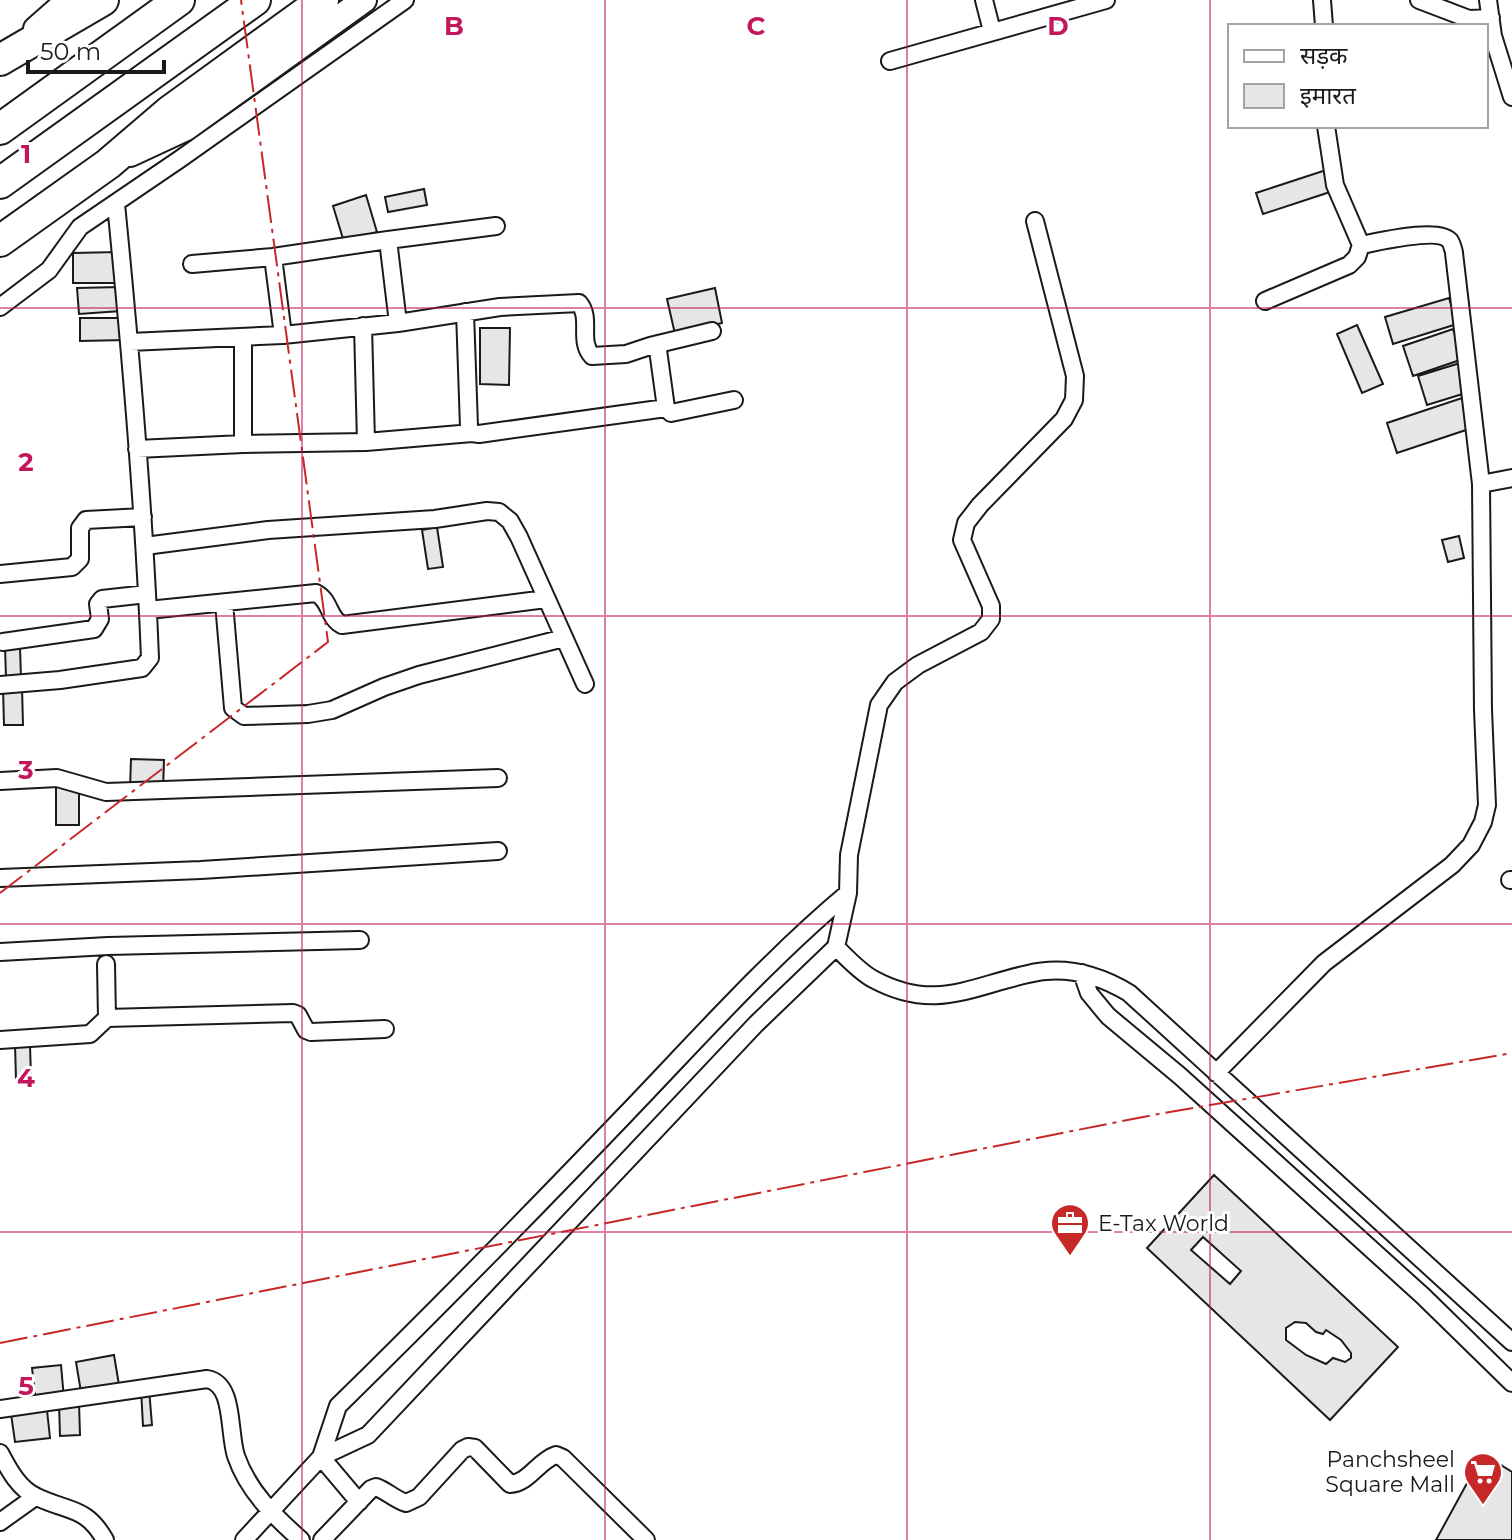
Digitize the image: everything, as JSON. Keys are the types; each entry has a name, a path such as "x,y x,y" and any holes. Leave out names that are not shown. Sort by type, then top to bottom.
{"highway":[{"path":"2,59 103,0"},
{"path":"0,129 179,0"},
{"path":"0,183 255,0"},
{"path":"0,241 108,164 170,111 323,0"}],"street":[{"path":"2,59 69,0"},
{"path":"108,164 186,128 364,0"},
{"path":"0,307 49,270 80,227 405,0"},
{"path":"984,0 992,31"},
{"path":"890,61 1106,0"},
{"path":"1322,0 1324,24"},
{"path":"1419,0 1469,19 1491,18"},
{"path":"1488,0 1493,36 1512,97"},
{"path":"1265,301 1349,265 1357,257 1361,245 1335,185 1326,128"},
{"path":"0,685 142,668 150,658 130,342 116,204"},
{"path":"244,1540 321,1457 368,1435 756,1024 836,947 848,893 849,855 879,705 895,682 918,665 981,632 991,619 991,606 967,558 962,540 966,523 1064,419 1074,400 1075,376 1035,221"},
{"path":"192,264 273,257 496,226"},
{"path":"1216,1073 1324,963 1452,865 1471,845 1483,822 1487,805 1481,484 1464,318 1451,241 1442,235 1426,235 1361,245"},
{"path":"388,240 398,323"},
{"path":"273,257 283,335"},
{"path":"130,342 283,335 398,323 465,312 579,303 585,315 585,346 592,356 626,354 712,331"},
{"path":"465,312 469,427 472,433"},
{"path":"363,326 366,442"},
{"path":"243,337 243,444"},
{"path":"650,346 658,350 666,408 671,413 734,400"},
{"path":"137,449 366,442 479,434 563,425 666,408"},
{"path":"1481,484 1512,478"},
{"path":"145,546 268,530 499,512 510,521 585,684"},
{"path":"0,574 72,567 80,559 80,528 86,520 143,517"},
{"path":"3,642 94,629 100,619 98,604 102,599 224,603 316,593 324,597 332,617 342,625 546,599"},
{"path":"224,603 233,708 244,716 332,710 419,675 564,638"},
{"path":"0,781 57,778 106,792 498,778"},
{"path":"0,878 201,870 498,851"},
{"path":"321,1457 338,1406 584,1158 756,978 848,893"},
{"path":"0,952 360,940"},
{"path":"836,947 871,978 903,992 936,997 972,991 1031,973 1062,971 1105,979 1129,993 1512,1342"},
{"path":"106,964 107,1018"},
{"path":"1082,973 1089,993 1108,1016 1423,1296 1512,1383"},
{"path":"0,1040 90,1034 107,1018 293,1013 311,1032 385,1029"},
{"path":"1216,1109 1235,1090"},
{"path":"0,1409 207,1379 215,1381 222,1386 227,1397 229,1426 247,1482 270,1512 301,1540"},
{"path":"322,1540 376,1487 393,1499 406,1503 419,1497 468,1447 475,1448 510,1484 522,1481 549,1457 556,1455 563,1458 646,1540"},
{"path":"0,1453 14,1479 35,1497 82,1512 97,1526 105,1540"},
{"path":"321,1457 359,1502"},
{"path":"0,1522 35,1497"}],"building":[{"path":"1326,170 1333,191 1263,214 1256,193"},
{"path":"424,189 427,205 388,212 385,197"},
{"path":"366,195 377,232 344,242 333,206"},
{"path":"118,252 118,283 73,283 73,253"},
{"path":"120,287 121,311 79,314 77,288"},
{"path":"715,288 722,323 675,334 667,299"},
{"path":"1449,298 1457,324 1393,344 1385,317"},
{"path":"80,318 126,318 126,340 80,341"},
{"path":"1357,325 1383,384 1362,393 1337,334"},
{"path":"480,328 510,328 509,385 480,384"},
{"path":"1453,329 1463,359 1413,376 1403,346"},
{"path":"1460,363 1469,392 1427,405 1418,376"},
{"path":"1462,398 1472,428 1397,453 1387,423"},
{"path":"437,527 443,567 428,569 422,530"},
{"path":"1459,536 1464,558 1448,562 1442,540"},
{"path":"5,647 20,647 21,678 6,678"},
{"path":"22,687 23,725 4,725 3,688"},
{"path":"131,759 164,760 163,790 130,789"},
{"path":"79,786 79,825 56,825 56,787"},
{"path":"15,1045 30,1045 31,1078 16,1079"},
{"path":"1214,1175 1398,1347 1330,1420 1147,1248","holes":["1203,1237 1241,1271 1230,1284 1191,1250","1295,1322 1306,1323 1323,1334 1326,1330 1341,1340 1351,1353 1351,1358 1345,1362 1333,1358 1326,1364 1306,1355 1286,1340 1286,1328"]},
{"path":"114,1355 119,1385 81,1392 76,1362"},
{"path":"61,1365 64,1399 36,1402 32,1368"},
{"path":"141,1389 149,1389 152,1425 143,1426"},
{"path":"59,1403 79,1403 80,1435 60,1436"},
{"path":"47,1410 50,1438 15,1442 11,1414"},
{"name":"Panchsheel Square Mall","path":"1483,1454 1512,1472 1512,1540 1436,1540"}],"power":[{"path":"0,893 328,642 241,0"},
{"path":"0,1343 1153,1115 1512,1053"}],"place":[{"name":"E-Tax World","path":"1070,1257"},
{"name":"Panchsheel Square Mall","path":"1483,1506"}]}
